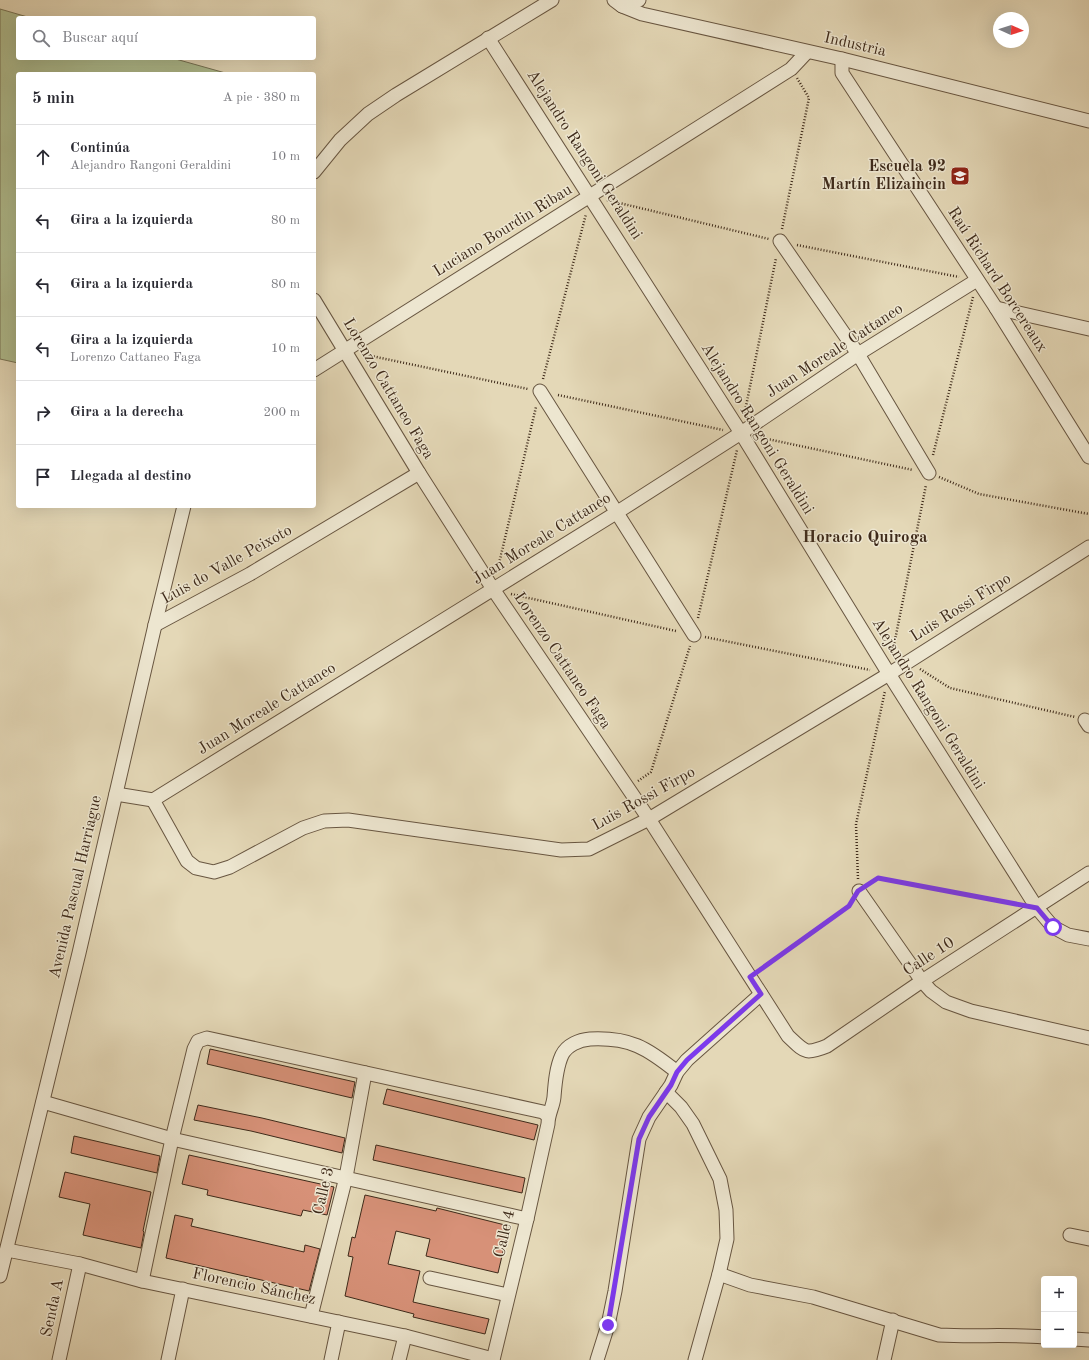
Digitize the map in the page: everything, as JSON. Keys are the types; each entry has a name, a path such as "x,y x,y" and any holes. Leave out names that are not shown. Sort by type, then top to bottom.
{"street":[{"path":"316,170 340,140 368,114 488,38 552,0"},
{"path":"618,3 639,0"},
{"name":"Industria","path":"618,3 642,14 842,59 1089,121"},
{"name":"Alejandro Rangoni Geraldini","path":"488,38 740,433 888,674 1037,908 1053,927 1068,935 1089,939"},
{"name":"Luciano Bourdin Ribau","path":"316,369 792,69 807,52"},
{"name":"Raú Richard Borcereaux","path":"842,59 842,73 996,308 1089,457"},
{"path":"780,241 858,354 929,473"},
{"name":"Juan Moreale Cattaneo","path":"153,800 616,513 740,433 858,354 977,280"},
{"name":"Lorenzo Cattaneo Faga","path":"316,303 419,473 493,589 649,819 788,1036"},
{"path":"996,308 1089,329"},
{"path":"540,391 694,635"},
{"name":"Luis do Valle Peixoto","path":"155,625 250,574 419,473"},
{"name":"Avenida Pascual Harriague","path":"0,1276 43,1102 184,508"},
{"name":"Luis Rossi Firpo","path":"153,800 187,861 196,868 214,872 230,868 303,828 324,821 348,820 561,850 589,849 649,819 908,662 1089,547"},
{"path":"116,794 153,800"},
{"name":"Calle 10","path":"788,1036 802,1050 813,1052 827,1046 922,981 1089,873"},
{"path":"858,891 922,981 931,991 946,1002 971,1011 1089,1038"},
{"path":"596,1360 608,1325 615,1292 639,1139 649,1117 671,1085 677,1072 687,1060 761,994"},
{"path":"142,1281 172,1139 194,1049 198,1041 207,1038 543,1112 548,1116"},
{"name":"Calle 4","path":"493,1359 527,1219 548,1124 548,1116 554,1100 558,1064 562,1054 567,1048 575,1043 591,1039 620,1039 632,1043 653,1054 677,1072"},
{"name":"Calle 3","path":"311,1316 346,1177 365,1073"},
{"path":"666,1092 693,1124 720,1179 726,1210 727,1239 719,1274 695,1360"},
{"path":"43,1102 172,1139 527,1219"},
{"path":"1070,1235 1089,1239"},
{"name":"Florencio Sánchez","path":"7,1250 80,1264 142,1281 405,1336 493,1359"},
{"name":"Senda A","path":"59,1360 80,1264"},
{"path":"719,1274 750,1285 813,1297 939,1335 1041,1336"},
{"path":"430,1278 508,1295"},
{"path":"168,1360 184,1290"},
{"path":"884,1360 893,1320"},
{"path":"331,1360 339,1322"},
{"path":"399,1360 405,1336"},
{"path":"1077,1339 1089,1340"}],"path":[{"path":"628,788 651,772 694,635 740,433 809,98 792,69"},
{"path":"780,241 977,280 929,473 856,824 858,891"},
{"path":"344,350 929,473 979,494 1089,514"},
{"path":"540,391 493,589 694,635 888,674"},
{"path":"908,662 950,688 1087,723"},
{"path":"750,977 849,906 858,891 878,878 1037,908"}],"green space":[{"path":"0,9 24,16 16,16 16,60 179,60 222,72 16,72 16,363 0,359"}],"building":[{"path":"210,1049 355,1082 352,1098 207,1064"},
{"path":"387,1089 538,1125 534,1140 383,1104"},
{"path":"198,1105 262,1118 345,1138 342,1153 251,1131 194,1120"},
{"path":"74,1136 160,1156 157,1173 71,1153"},
{"path":"376,1145 525,1178 522,1193 373,1160"},
{"path":"189,1155 334,1187 327,1215 303,1210 301,1216 207,1195 208,1190 182,1184"},
{"path":"65,1172 151,1192 141,1248 83,1235 90,1204 59,1197"},
{"path":"365,1195 436,1211 437,1208 509,1226 498,1273 426,1256 430,1239 396,1231 388,1264 420,1271 413,1302 489,1319 485,1334 413,1317 414,1314 345,1296 353,1257 348,1256 352,1237 355,1238"},
{"path":"175,1215 193,1219 191,1226 304,1252 305,1245 320,1249 309,1291 166,1258"}],"place":[{"name":"Escuela 92 Martín Elizaincin","path":"960,176"}],"district":[{"name":"Horacio Quiroga","path":"865,537"}],"route":[{"path":"608,1325 615,1292 639,1139 649,1117 671,1085 677,1072 687,1060 761,994 750,977 849,906 858,891 878,878 1037,908 1053,927"}]}
